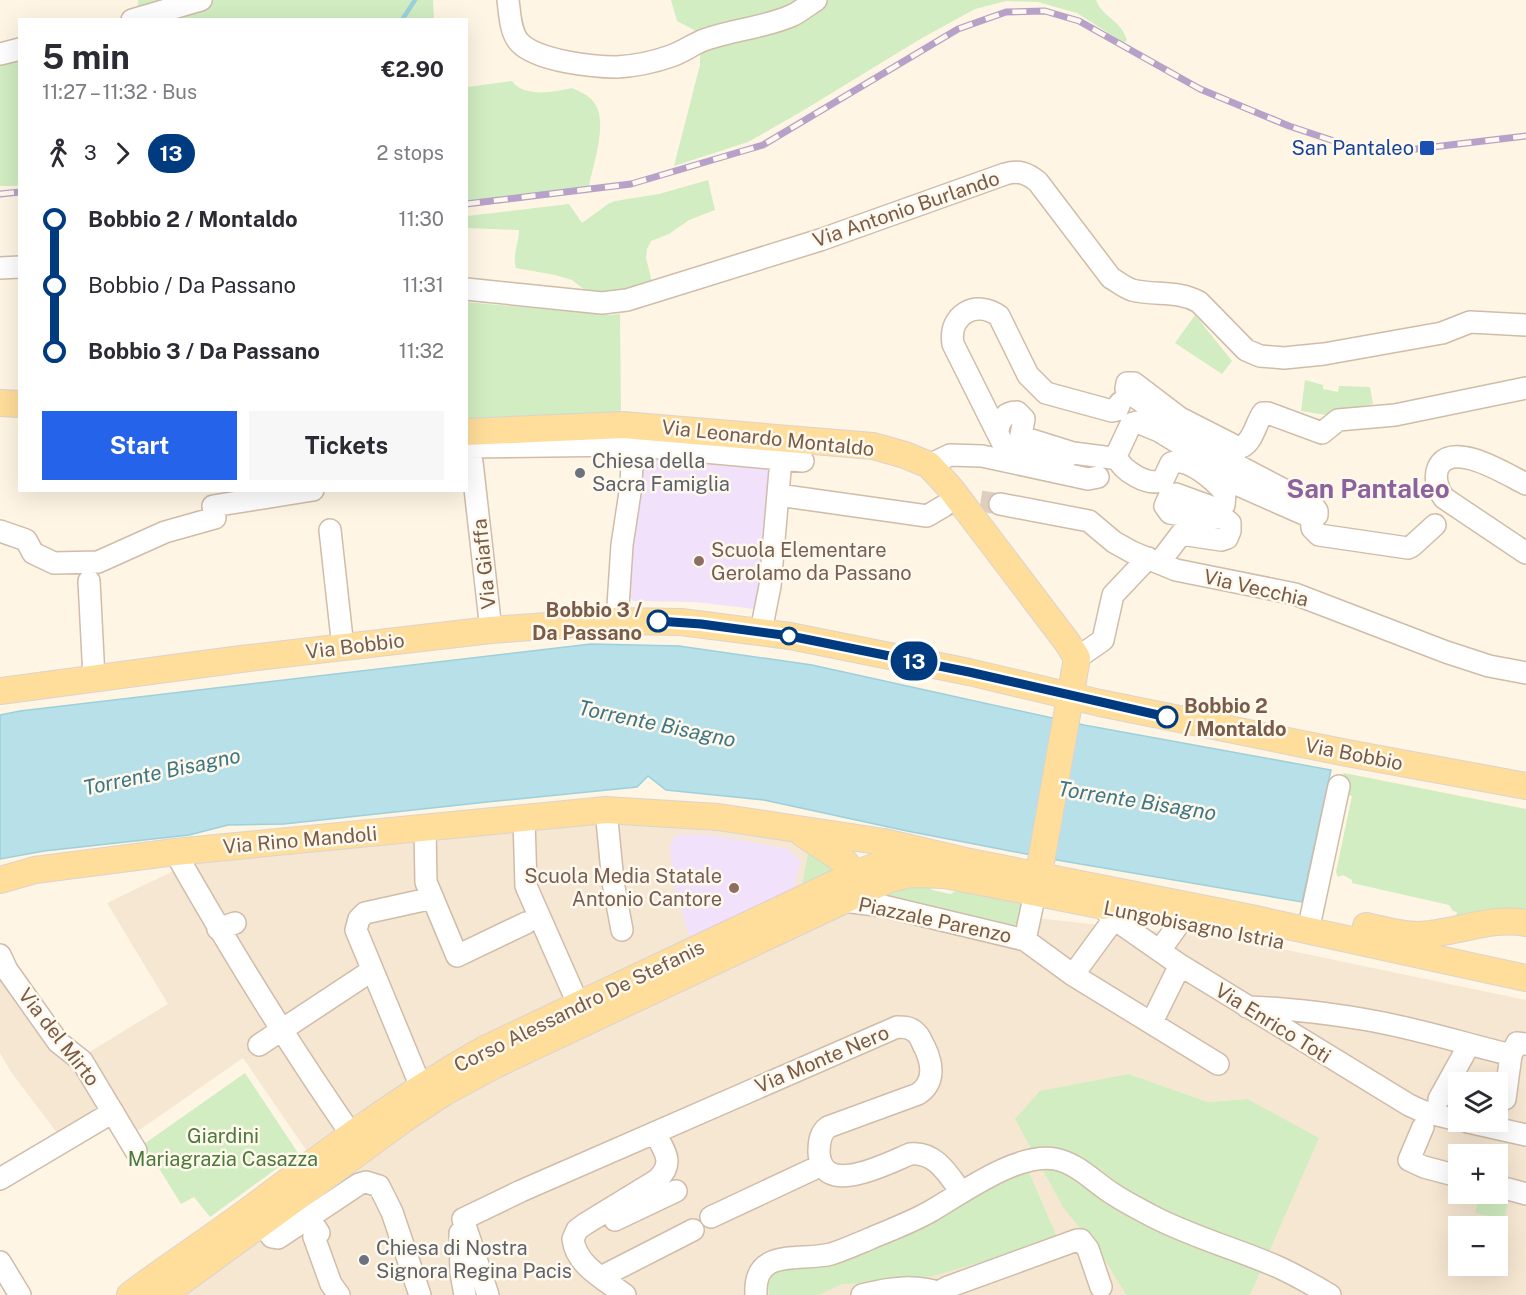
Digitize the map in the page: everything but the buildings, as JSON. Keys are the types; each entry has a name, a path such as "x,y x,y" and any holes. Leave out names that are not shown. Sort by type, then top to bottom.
{"main road":[{"path":"0,403 18,404"},
{"name":"Via Leonardo Montaldo","path":"468,432 603,425 653,426 873,446 905,455 929,465 951,489 1077,658"},
{"name":"Via Bobbio","path":"0,691 491,630 617,621 681,622 761,631 969,672 1069,707 1347,753 1526,786"},
{"path":"1038,878 1077,658"},
{"name":"Via Rino Mandoli","path":"0,880 34,870 175,852 606,810 718,817 884,842 933,854"},
{"name":"Via Rino Mandoli","path":"792,828 843,860 853,889"},
{"name":"Lungobisagno Istria","path":"933,854 1038,878 1274,924 1317,926"},
{"name":"Corso Alessandro De Stefanis","path":"130,1295 256,1216 445,1092 495,1065 853,889 896,858 933,854"},
{"name":"Lungobisagno Istria","path":"853,889 911,874 926,873 1038,878 1107,912 1181,921 1526,995"},
{"name":"Corso Alessandro De Stefanis","path":"163,1295 351,1134 421,1087 486,1049 579,1006 853,889"},
{"path":"1317,926 1415,935 1484,924 1513,921 1526,923"},
{"path":"1317,926 1526,978"}],"street":[{"path":"139,18 201,0"},
{"path":"508,0 512,27 517,39 524,47 540,54 568,61 617,67 674,55 703,40 796,14 816,0"},
{"path":"0,54 18,50"},
{"name":"Via Antonio Burlando","path":"468,289 602,303 627,300 820,240 1005,174 1023,172 1038,182 1111,278 1137,291 1177,294 1192,298 1199,302 1246,350 1260,356 1284,358 1324,354 1442,333 1470,322 1526,325"},
{"path":"0,268 18,267"},
{"path":"1065,460 1006,446 964,368 952,336 955,322 961,315 977,308 999,316 1028,375 1046,393 1112,411 1117,410 1120,403"},
{"path":"1442,333 1456,336 1495,332 1526,340"},
{"path":"1311,518 1317,515 1317,509 1313,505 1226,459 1128,392 1125,386 1128,382 1134,383 1180,418 1234,447 1244,447 1263,413 1320,433 1326,431 1338,420 1395,415 1526,388"},
{"path":"998,431 1002,417 1010,412 1017,412 1024,419 1022,438 1073,453 1112,458 1116,456 1131,424 1137,422 1197,454 1236,484 1304,512 1311,518 1312,528 1319,536 1408,548 1435,525"},
{"path":"469,455 628,445 803,460"},
{"name":"Via Giaffa","path":"469,455 491,630"},
{"path":"929,465 950,455 982,456 1088,479 1098,477"},
{"path":"1077,658 1103,640 1113,595 1180,534 1221,540 1227,538 1230,531 1230,523 1224,518 1170,513 1165,506 1169,497 1176,494 1217,509 1224,505 1225,494 1210,478 1183,462 1171,463 1161,482 1148,481 1124,467 1116,456"},
{"path":"1526,484 1479,460 1470,458 1454,457 1447,459 1438,467 1437,486 1444,498 1526,553"},
{"path":"761,631 770,586 781,459"},
{"path":"617,621 622,545 632,486 632,461"},
{"path":"0,531 26,540 33,553 54,563 98,562 165,532 215,519 213,506 300,492"},
{"path":"778,495 927,516 944,507"},
{"name":"Via Vecchia","path":"1000,504 1089,521 1114,542 1176,570 1294,594 1489,666 1526,674"},
{"path":"330,530 343,648"},
{"path":"89,581 94,678"},
{"path":"1317,926 1339,786"},
{"path":"606,810 613,882 622,930"},
{"path":"524,819 526,886 579,1006"},
{"path":"425,829 426,882 457,956 526,923"},
{"path":"175,852 227,926 282,1031 351,1134"},
{"name":"Piazzale Parenzo","path":"1025,940 1038,878"},
{"name":"Piazzale Parenzo","path":"853,889 883,906 1025,940 1072,975 1218,1064"},
{"path":"421,1087 371,971 356,930 359,919 365,913 433,898"},
{"path":"1072,975 1107,912"},
{"name":"Via Enrico Toti","path":"1107,912 1180,965 1408,1105 1448,1118"},
{"path":"1160,950 1181,921"},
{"name":"Via del Mirto","path":"0,955 7,970 58,1042 82,1061 136,1150"},
{"path":"1152,1022 1180,965"},
{"path":"259,1045 371,971"},
{"path":"1246,1007 1288,1008 1363,1019 1468,1045 1519,1050 1508,1088"},
{"name":"Via Monte Nero","path":"463,1219 739,1094 897,1027 908,1027 917,1033 931,1060 931,1075 925,1089 918,1094 828,1127 821,1135 822,1165"},
{"path":"1439,1099 1468,1045"},
{"path":"1,1177 113,1112"},
{"path":"1422,1126 1409,1160 1448,1173"},
{"path":"1508,1131 1526,1135"},
{"path":"625,1295 592,1271 576,1254 573,1239 577,1230 657,1180 664,1173 668,1167 668,1158 656,1133"},
{"path":"711,1217 822,1165 831,1173 853,1176 917,1153 937,1161 961,1192"},
{"path":"756,1295 758,1278 765,1266 771,1262 838,1251 930,1212 961,1192 1020,1164 1041,1158 1061,1161 1153,1217 1200,1238 1279,1267 1330,1295"},
{"path":"256,1216 272,1237 278,1238 359,1184 366,1182 379,1186 392,1212 420,1295"},
{"path":"1508,1189 1526,1194"},
{"path":"577,1230 582,1234 586,1233 676,1191"},
{"path":"465,1295 461,1273 459,1223 463,1219 488,1295"},
{"path":"315,1227 319,1233 314,1237 331,1284 339,1295"},
{"path":"601,1277 693,1230"},
{"path":"862,1295 897,1287 943,1294 948,1287 1077,1240 1081,1240 1088,1249 1101,1287"},
{"path":"0,1262 20,1295"}],"shaded area":[{"name":"Scuola Elementare Gerolamo da Passano","path":"641,453 773,464 763,596 755,609 695,602 633,601 629,596"},
{"path":"618,820 667,823 777,837 810,845 857,898 1244,941 1526,1000 1526,1295 1250,1295 1247,1099 1208,1102 1129,1074 1103,1257 1126,1295 146,1295 319,1169 243,1058 135,1133 113,1102 58,1134 11,1072 0,1053 0,964 73,1062 168,1004 107,903 196,860"},
{"name":"Scuola Media Statale Antonio Cantore","path":"676,835 713,835 788,849 801,861 793,891 691,941 673,885 670,844"}],"green space":[{"path":"138,0 433,0 434,18 137,18"},
{"path":"671,0 803,0 780,13 698,32 677,21"},
{"path":"824,0 1096,0 1103,12 1124,33 1127,40 1124,43 1077,13 1038,2 1006,1 975,9 748,142 674,166 700,65 700,49"},
{"path":"18,56 18,186 0,186 0,62"},
{"path":"512,81 524,90 532,92 572,88 585,94 593,101 599,112 600,122 600,133 589,186 468,202 468,87"},
{"path":"708,180 715,210 689,220 669,234 651,241 646,258 652,282 610,294 586,291 572,280 555,275 516,268 519,230 468,228 468,216 569,204 582,223 615,201 659,194"},
{"path":"468,302 620,314 621,417 468,419"},
{"path":"1195,315 1232,361 1222,374 1175,343"},
{"path":"1305,380 1323,385 1323,389 1338,392 1339,386 1370,387 1373,404 1326,415 1301,411"},
{"path":"1344,773 1526,809 1526,918 1454,925 1457,912 1453,911 1449,905 1352,883 1352,880 1343,875 1338,877 1336,872 1352,796 1338,792"},
{"path":"809,848 839,871 801,891"},
{"path":"905,885 927,885 932,890 950,894 960,889 1025,901 1020,930 882,901 884,891"},
{"name":"Giardini Mariagrazia Casazza","path":"245,1073 298,1153 210,1217 194,1197 181,1204 144,1144"},
{"path":"1129,1074 1208,1102 1247,1099 1319,1138 1250,1295 1126,1295 1103,1257 1063,1207 1015,1119 1040,1091"},
{"path":"1027,1168 1057,1237 933,1276 880,1283 842,1284 819,1295 770,1295 767,1283 773,1273 783,1264 918,1228"},
{"path":"1477,1204 1507,1204 1505,1216 1475,1213"}],"water":[{"name":"Torrente Bisagno","path":"591,644 679,646 812,665 1084,725 1331,770 1302,902 1057,860 764,800 666,790 648,776 637,787 284,824 228,825 189,835 44,851 0,859 0,715"}],"waterway":[{"path":"403,18 415,0"}],"tunnel":[{"path":"950,505 980,501 1000,504"}],"railway":[{"path":"468,204 631,184 763,145 958,29 1006,12 1045,11 1079,21 1200,89 1289,126 1352,147 1366,150 1399,151 1526,136"},
{"path":"0,194 18,192"}],"bus line":[{"name":"13","path":"658,621 701,624 790,636 969,672 1167,717"}],"place":[{"name":"San Pantaleo","path":"1427,148"},
{"name":"Chiesa della Sacra Famiglia","path":"580,473"},
{"name":"Scuola Elementare Gerolamo da Passano","path":"699,561"},
{"name":"Bobbio 3 / Da Passano","path":"658,621"},
{"name":"Bobbio 2 / Montaldo","path":"1167,717"},
{"name":"Scuola Media Statale Antonio Cantore","path":"734,888"},
{"name":"Chiesa di Nostra Signora Regina Pacis","path":"364,1260"}],"district":[{"name":"San Pantaleo","path":"1368,489"}]}
